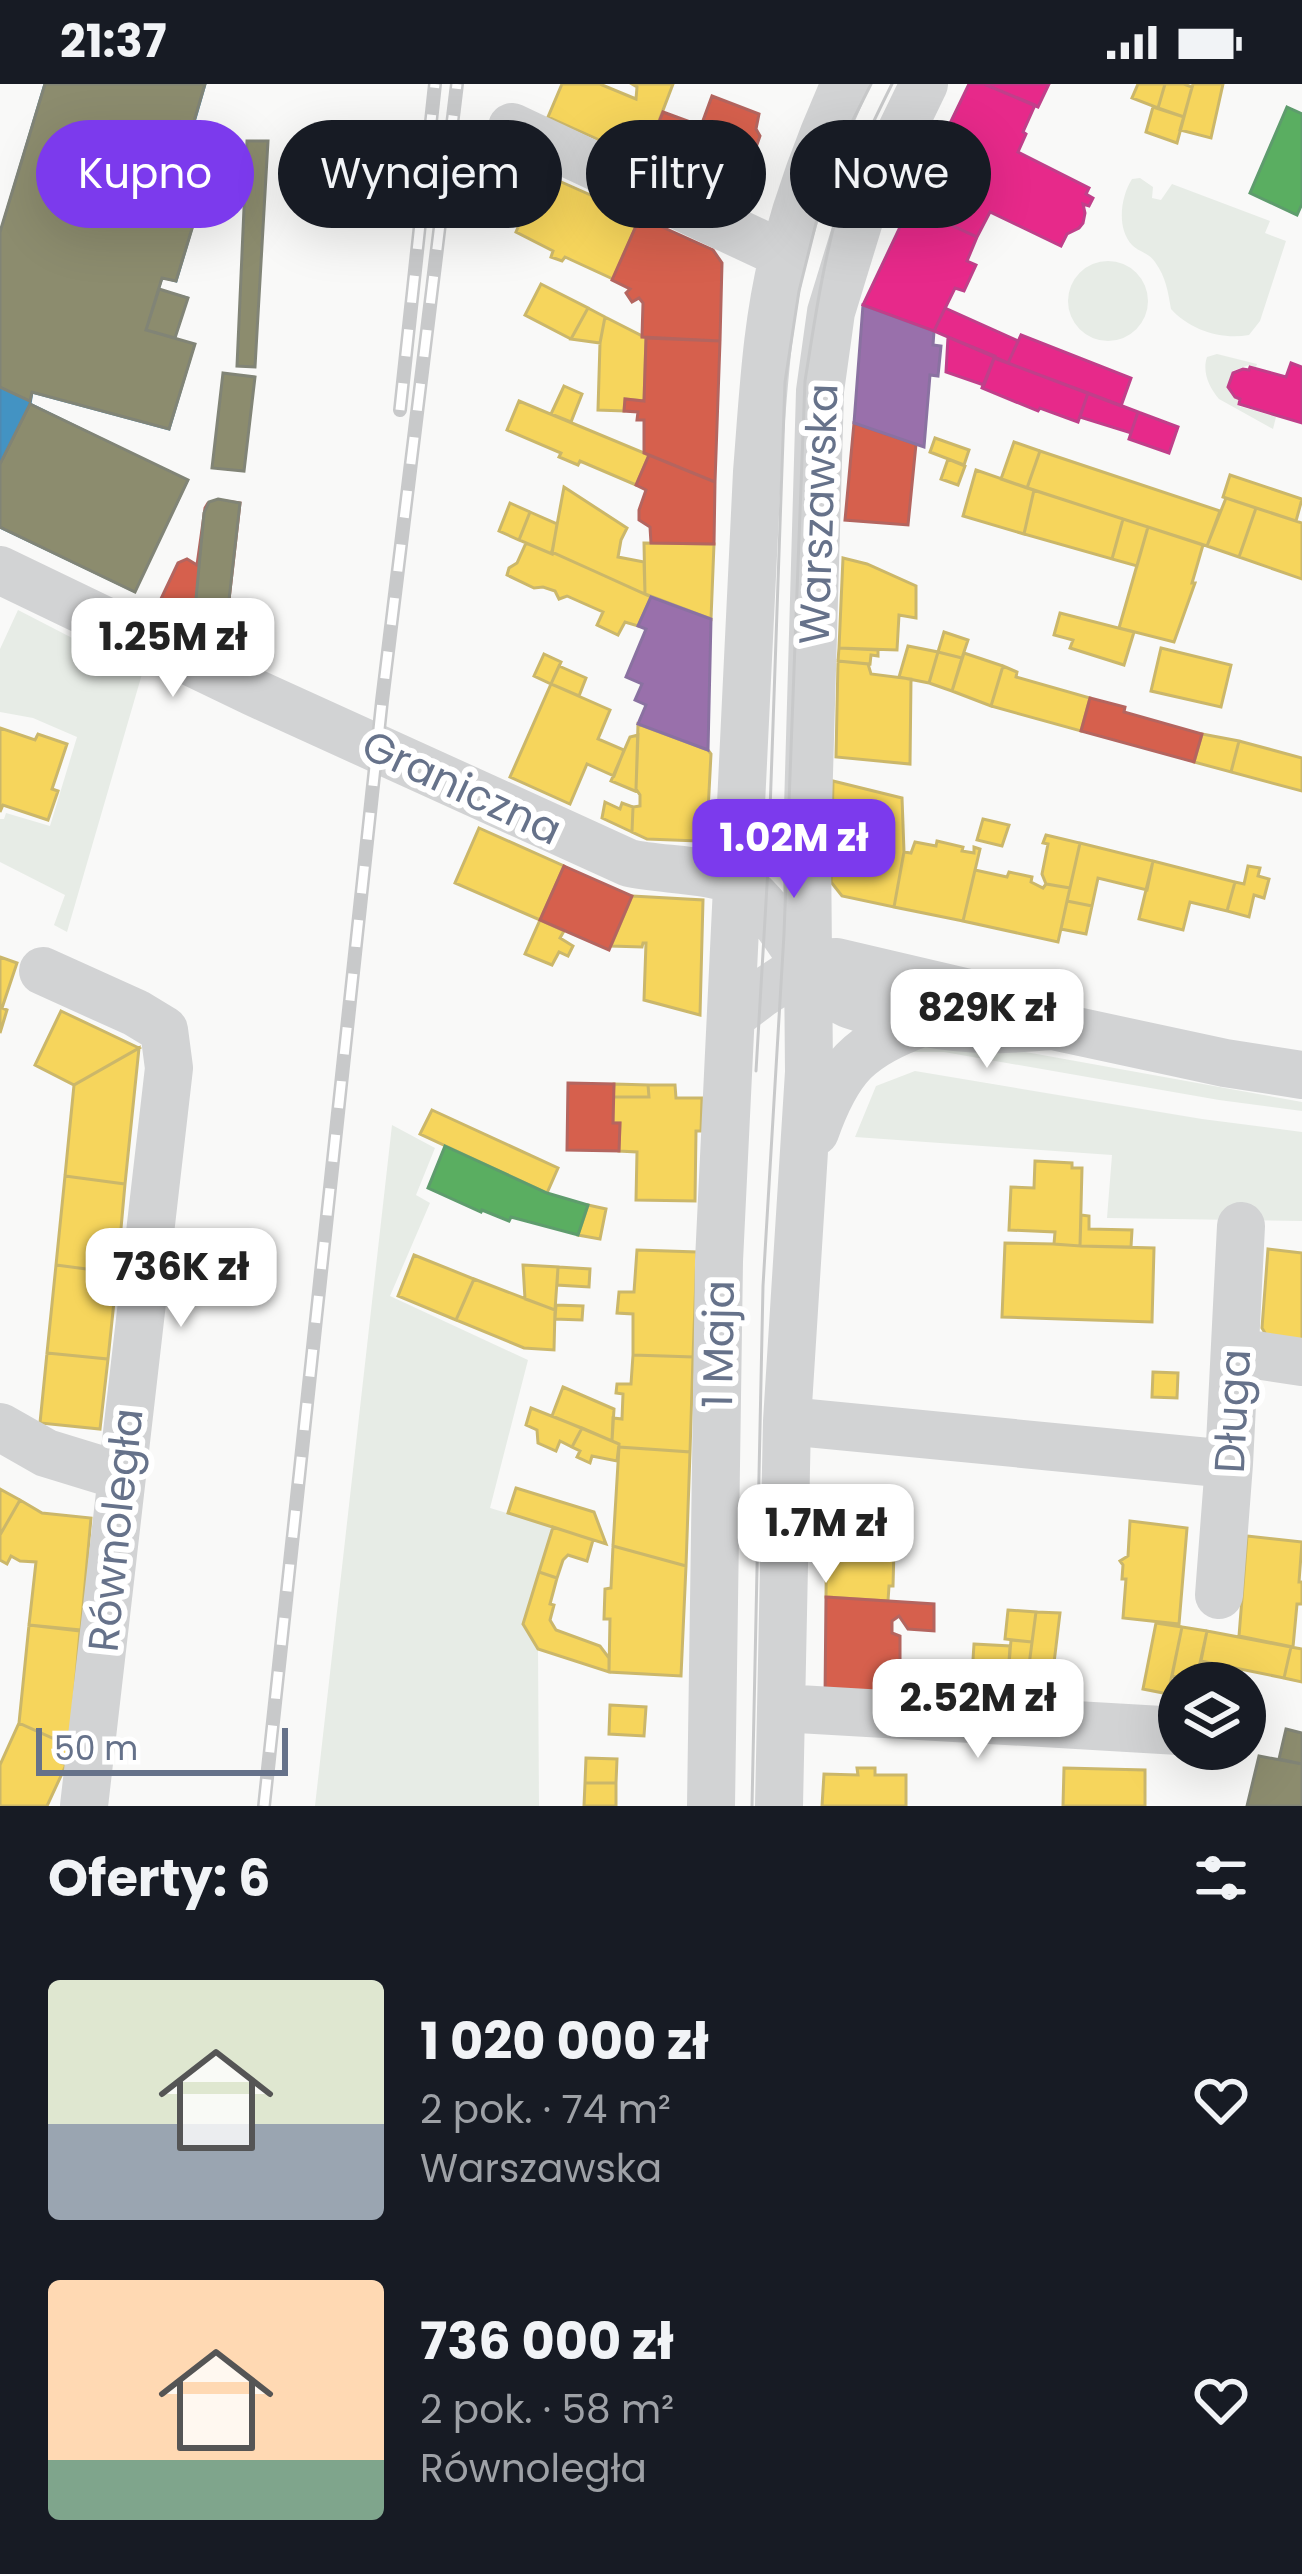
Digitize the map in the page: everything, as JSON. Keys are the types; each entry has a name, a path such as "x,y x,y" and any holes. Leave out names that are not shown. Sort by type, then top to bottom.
{"street":[{"name":"Warszawska","path":"736,882 765,370 784,255 845,84"},
{"name":"Warszawska","path":"808,963 820,391 831,313 861,214 924,84"},
{"path":"562,151 784,255"},
{"name":"Graniczna","path":"0,570 253,692 629,863 736,882"},
{"path":"807,843 736,882 819,981 847,1004 924,1022 986,1029 1053,1025"},
{"name":"1 Maja","path":"712,1806 719,1261 736,882"},
{"path":"733,1016 808,963 836,962 978,994 1053,1025 1302,1075"},
{"name":"1 Maja","path":"779,1806 787,1421 809,1072 808,963"},
{"name":"Równoległa","path":"43,971 164,1030 169,1068 84,1806"},
{"path":"802,1170 826,1102 844,1070 892,1033 924,1022"},
{"name":"Długa","path":"1219,1595 1241,1226"},
{"path":"1235,1352 1302,1362"},
{"path":"787,1421 1229,1464"},
{"path":"0,1426 46,1453 122,1476"},
{"path":"781,1708 1158,1730"}],"shaded area":[{"path":"1140,178 1153,187 1152,198 1161,200 1172,184 1270,221 1265,233 1286,241 1260,321 1249,335 1207,332 1171,309 1159,268 1132,245 1124,230 1125,194 1132,179"},
{"path":"1108,261 1136,273 1148,301 1136,329 1108,341 1080,329 1068,301 1080,273"},
{"path":"1217,354 1257,364 1232,371 1227,388 1238,406 1276,417 1273,429 1215,394 1205,368 1207,357"},
{"path":"18,610 142,674 67,932 54,925 65,895 0,862 0,819 6,813 50,826 77,737 33,718 0,712 0,649"},
{"path":"953,1039 1302,1102 1302,1111 944,1052 902,1052"},
{"path":"915,1071 1302,1132 1302,1221 1107,1218 1112,1155 855,1137 876,1086"},
{"path":"392,1125 435,1148 416,1195 430,1203 390,1296 528,1360 490,1508 553,1527 523,1624 538,1649 539,1806 315,1806"}],"building: Mieszkania":[{"path":"562,84 600,84 636,99 637,87 632,84 673,84 659,120 586,120 586,134 548,117"},
{"path":"1138,84 1165,84 1158,108 1132,98"},
{"path":"1165,84 1192,87 1184,117 1158,108"},
{"path":"1193,84 1223,84 1211,138 1180,130"},
{"path":"1153,107 1184,117 1177,143 1146,132"},
{"path":"562,182 586,193 586,228 635,228 613,279 565,257 562,261 551,257 553,251 516,232 518,228 562,228"},
{"path":"541,284 588,308 571,339 525,315"},
{"path":"588,308 605,317 600,343 571,339"},
{"path":"605,317 646,338 644,401 625,399 624,411 598,410"},
{"path":"564,386 582,394 571,422 551,414"},
{"path":"519,401 649,455 636,485 559,457 561,453 507,430"},
{"path":"935,438 969,450 964,465 930,452"},
{"path":"1014,442 1040,451 1027,488 1001,479"},
{"path":"1040,451 1220,511 1207,546 1027,488"},
{"path":"948,459 965,466 958,485 941,479"},
{"path":"976,470 1034,490 1024,534 963,516"},
{"path":"1230,475 1302,499 1296,521 1223,497"},
{"path":"564,487 627,528 618,557 644,562 645,594 552,552"},
{"path":"1034,490 1123,519 1112,559 1024,534"},
{"path":"1226,498 1256,508 1239,557 1207,546"},
{"path":"510,503 530,512 519,540 499,531"},
{"path":"1256,508 1302,523 1302,579 1239,557"},
{"path":"530,512 557,524 552,554 519,540"},
{"path":"1123,519 1148,527 1137,566 1112,559"},
{"path":"1148,527 1203,545 1174,642 1119,628"},
{"path":"526,543 651,597 638,626 625,622 618,635 597,625 603,612 567,596 559,599 555,591 534,588 507,575"},
{"path":"644,543 714,544 711,619 645,594"},
{"path":"843,558 916,586 916,618 899,615 897,650 839,648"},
{"path":"1060,613 1134,632 1124,665 1070,648 1073,640 1054,635"},
{"path":"944,632 968,640 962,658 938,652"},
{"path":"908,646 938,652 929,683 899,677"},
{"path":"839,648 878,650 878,656 871,655 870,664 838,661"},
{"path":"1161,648 1231,665 1221,707 1151,691"},
{"path":"938,652 962,658 952,691 929,683"},
{"path":"964,653 1003,666 991,706 952,691"},
{"path":"544,654 561,662 551,684 534,676"},
{"path":"838,661 868,664 871,674 911,679 910,764 836,757"},
{"path":"559,666 586,678 579,696 551,684"},
{"path":"1003,666 1017,672 1016,677 1090,698 1081,731 991,706"},
{"path":"551,684 610,710 598,739 624,750 614,776 587,764 570,804 510,777"},
{"path":"638,724 711,754 705,835 698,841 647,839 632,832 633,807 640,806"},
{"path":"0,728 67,744 52,789 58,791 48,820 3,805 0,812"},
{"path":"1202,734 1239,741 1231,772 1194,762"},
{"path":"638,735 635,791 611,781 630,737"},
{"path":"1239,741 1302,758 1302,791 1231,772"},
{"path":"833,781 902,798 904,852 894,907 842,896 831,882"},
{"path":"605,802 620,809 622,803 633,807 632,832 602,818"},
{"path":"983,819 1009,825 1002,846 977,840"},
{"path":"479,828 564,866 540,920 455,883"},
{"path":"1046,835 1080,843 1070,888 1046,884 1042,874"},
{"path":"937,841 963,847 962,851 980,849 963,921 894,907 904,852 911,853 915,842 936,846"},
{"path":"1080,843 1153,861 1147,890 1098,878 1092,906 1067,901"},
{"path":"1153,861 1235,882 1227,911 1190,902 1183,930 1139,919"},
{"path":"1248,866 1260,868 1258,876 1269,879 1264,898 1254,895 1249,917 1227,911 1235,882 1244,884"},
{"path":"975,870 1032,877 1031,882 1043,888 1046,884 1070,888 1058,942 963,921"},
{"path":"632,896 703,900 700,1015 644,1000 646,943 642,947 611,946"},
{"path":"1067,901 1092,906 1086,934 1061,929"},
{"path":"540,920 564,931 560,938 573,946 568,956 559,952 552,965 525,954"},
{"path":"0,957 17,963 2,1008 7,1010 0,1033"},
{"path":"61,1011 139,1048 74,1085 35,1065"},
{"path":"139,1048 125,1184 65,1176 74,1085"},
{"path":"614,1084 648,1085 649,1097 613,1097"},
{"path":"648,1085 675,1085 676,1098 702,1098 701,1131 696,1131 695,1201 636,1200 637,1152 619,1151 620,1123 613,1123 613,1097 649,1097"},
{"path":"432,1110 558,1168 547,1193 420,1134"},
{"path":"1035,1161 1082,1168 1080,1246 1154,1248 1152,1322 1002,1317 1005,1243 1054,1244 1055,1232 1009,1230 1011,1187 1034,1188"},
{"path":"1035,1161 1082,1168 1080,1246 1054,1244 1055,1232 1009,1230 1011,1187 1034,1188"},
{"path":"65,1176 125,1184 117,1273 56,1265"},
{"path":"588,1205 606,1209 600,1239 578,1235"},
{"path":"1081,1215 1089,1216 1089,1229 1132,1230 1131,1247 1080,1246"},
{"path":"1268,1249 1302,1253 1302,1345 1269,1340 1262,1328"},
{"path":"637,1250 697,1252 693,1357 633,1355 633,1314 617,1313 619,1292 634,1292"},
{"path":"414,1255 474,1279 456,1320 398,1296"},
{"path":"56,1265 117,1273 108,1359 47,1353"},
{"path":"523,1265 558,1267 555,1310 525,1299"},
{"path":"558,1267 590,1269 589,1287 557,1285"},
{"path":"474,1279 555,1310 554,1350 524,1348 456,1320"},
{"path":"556,1305 583,1306 582,1320 555,1319"},
{"path":"47,1353 108,1359 100,1429 40,1423"},
{"path":"633,1355 693,1357 690,1452 619,1447 612,1441 613,1418 622,1419 623,1394 616,1393 617,1384 631,1384"},
{"path":"1153,1372 1178,1373 1177,1398 1152,1397"},
{"path":"563,1387 614,1409 612,1441 552,1416"},
{"path":"531,1408 582,1428 572,1447 560,1441 556,1451 538,1443 537,1430 526,1425"},
{"path":"582,1428 619,1444 617,1461 592,1456 590,1463 577,1457 580,1451 572,1447"},
{"path":"619,1447 690,1452 686,1566 613,1546"},
{"path":"516,1488 594,1512 606,1544 508,1513"},
{"path":"0,1489 20,1500 0,1535"},
{"path":"827,1499 890,1501 894,1549 888,1601 826,1597"},
{"path":"20,1500 42,1513 91,1518 81,1630 29,1625 36,1562 11,1556 7,1564 0,1560 0,1535"},
{"path":"1130,1521 1187,1528 1179,1624 1123,1618 1126,1579 1122,1579 1120,1561 1128,1556"},
{"path":"553,1527 593,1540 587,1561 568,1555 557,1578 539,1572"},
{"path":"1247,1536 1302,1542 1302,1604 1297,1604 1293,1647 1239,1636"},
{"path":"613,1546 686,1566 681,1676 609,1672 610,1619 604,1619"},
{"path":"539,1572 557,1578 550,1604 554,1605 550,1620 556,1630 600,1646 609,1658 609,1672 538,1649 523,1624"},
{"path":"1008,1610 1036,1612 1032,1642 1005,1639"},
{"path":"1036,1612 1060,1613 1048,1713 1023,1711"},
{"path":"1156,1623 1182,1627 1175,1662 1158,1662 1158,1692 1143,1689"},
{"path":"29,1625 80,1631 70,1746 19,1723"},
{"path":"1182,1627 1207,1631 1200,1662 1175,1662"},
{"path":"1207,1631 1291,1647 1284,1678 1266,1674 1266,1662 1201,1661"},
{"path":"1011,1640 1032,1642 1023,1711 965,1708 967,1674 1008,1677"},
{"path":"974,1644 1010,1646 1008,1677 972,1675"},
{"path":"1291,1647 1302,1649 1302,1682 1284,1678"},
{"path":"931,1672 967,1674 965,1708 925,1705"},
{"path":"610,1705 646,1707 644,1736 609,1734"},
{"path":"19,1723 70,1746 47,1806 0,1806 0,1765"},
{"path":"586,1758 617,1759 616,1783 585,1783"},
{"path":"857,1768 875,1768 875,1775 906,1775 906,1806 822,1806 824,1774 858,1775"},
{"path":"1064,1768 1145,1770 1145,1806 1063,1806"},
{"path":"585,1783 616,1783 616,1806 584,1806"}],"building: Handel":[{"path":"712,96 759,114 758,120 703,120"},
{"path":"663,112 685,120 660,120"},
{"path":"635,228 664,228 713,250 722,263 720,341 642,337 643,303 639,298 632,302 626,293 630,289 612,280"},
{"path":"646,338 720,341 715,482 644,453 644,420 637,420 638,412 624,411 625,399 644,401"},
{"path":"854,423 916,444 908,525 845,520"},
{"path":"649,455 715,482 714,544 651,543 650,527 639,520 646,490 636,485"},
{"path":"218,500 240,503 225,635 159,603 178,563 187,559 197,565 205,508"},
{"path":"1090,698 1202,734 1194,762 1081,731"},
{"path":"564,866 632,896 609,950 540,920"},
{"path":"568,1083 614,1084 613,1123 620,1123 619,1151 567,1150"},
{"path":"826,1597 934,1604 934,1631 908,1629 899,1616 892,1621 892,1633 900,1636 900,1665 896,1665 891,1702 825,1697"}],"building: Biura":[{"path":"863,305 934,331 933,345 941,346 938,376 930,375 924,447 854,423"},
{"path":"651,597 711,619 708,750 638,724 646,705 635,700 642,684 626,677 646,629 638,626"}],"building: Szkoły":[{"path":"45,84 205,84 195,120 36,120 36,228 192,228 176,281 162,277 158,290 187,298 174,339 194,345 169,429 32,392 30,404 187,481 134,591 0,527 0,234"}],"building: Zdrowie":[{"path":"969,84 984,84 1035,105 1018,152 1089,188 1086,194 1093,198 1089,206 1083,204 1079,228 1067,234 1061,246 991,212 991,120 952,120"},
{"path":"984,84 1049,84 1038,107"},
{"path":"900,228 958,228 977,237 967,261 976,265 964,291 955,288 934,331 863,305"},
{"path":"958,228 982,228 977,237"},
{"path":"945,308 1018,341 1008,363 934,331"},
{"path":"1021,335 1131,378 1121,406 1008,363"},
{"path":"948,337 995,356 984,385 946,372"},
{"path":"994,358 1088,393 1078,422 982,388"},
{"path":"1291,363 1302,367 1302,423 1239,404 1228,387 1233,373 1243,369 1286,377"},
{"path":"1088,393 1138,412 1131,433 1080,417"},
{"path":"1138,412 1178,427 1169,453 1129,439"}],"building: Publiczne":[{"path":"1287,107 1302,114 1302,204 1297,215 1250,193"},
{"path":"445,1146 547,1193 588,1205 578,1235 511,1217 509,1221 428,1188"}],"building: Przemysł":[{"path":"45,84 205,84 194,120 36,120 36,228 192,228 176,281 162,278 146,330 195,344 169,429 32,392 30,401 0,387 0,232"},
{"path":"254,141 268,141 255,367 237,366 243,228 254,228"},
{"path":"159,289 188,298 175,338 146,330"},
{"path":"223,373 255,377 244,471 212,468"},
{"path":"30,404 188,480 135,592 0,527 0,464"},
{"path":"209,502 240,503 225,635 194,620 204,513"},
{"path":"1286,1729 1302,1733 1302,1764 1279,1759"},
{"path":"1266,1757 1302,1764 1302,1806 1247,1806 1256,1770 1266,1770"}],"tram line":[{"path":"756,1071 785,382 799,291 820,207 871,84"},
{"path":"752,1806 763,1286 784,934 805,381 837,214 892,84"}],"railway":[{"path":"400,410 435,84"},
{"path":"264,1806 382,701 457,84"}]}
